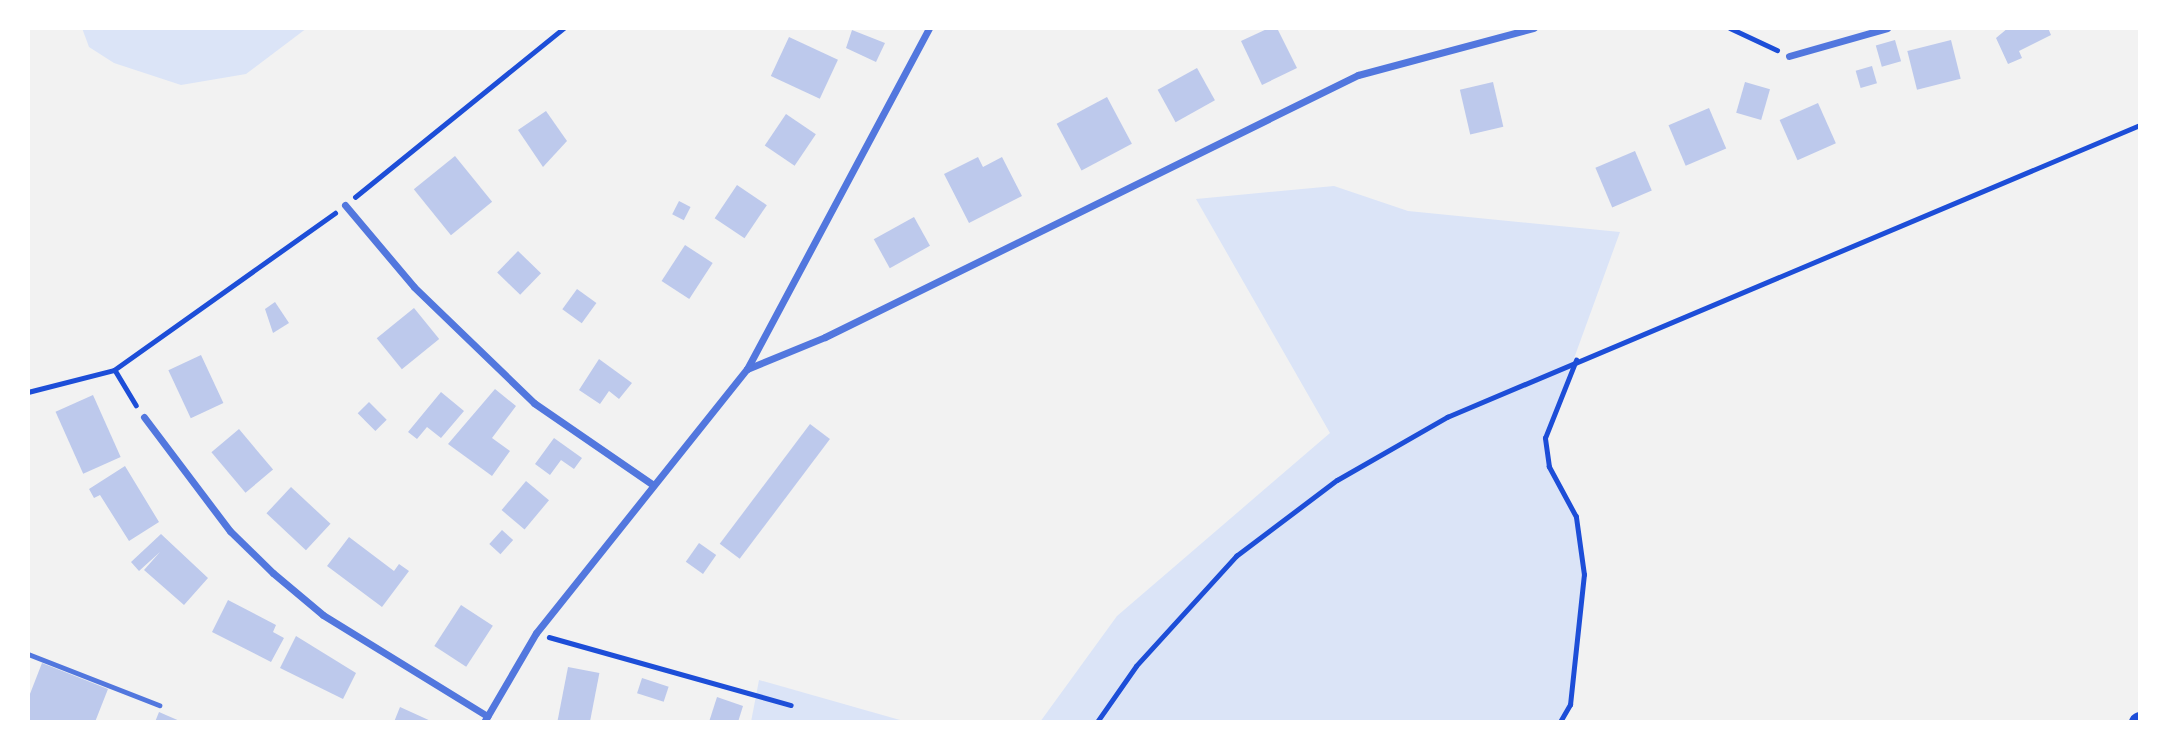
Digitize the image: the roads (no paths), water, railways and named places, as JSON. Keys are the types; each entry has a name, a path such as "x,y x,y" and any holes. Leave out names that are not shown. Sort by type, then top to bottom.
{"street":[{"path":"144,417 230,531 273,573 323,615 486,719 536,633 652,484 747,369 929,28"},
{"path":"747,369 825,337 1358,75 1534,28"},
{"path":"1789,56 1886,28"},
{"path":"345,205 414,287 534,403 652,484"}],"lane":[{"path":"28,654 159,705"}]}
